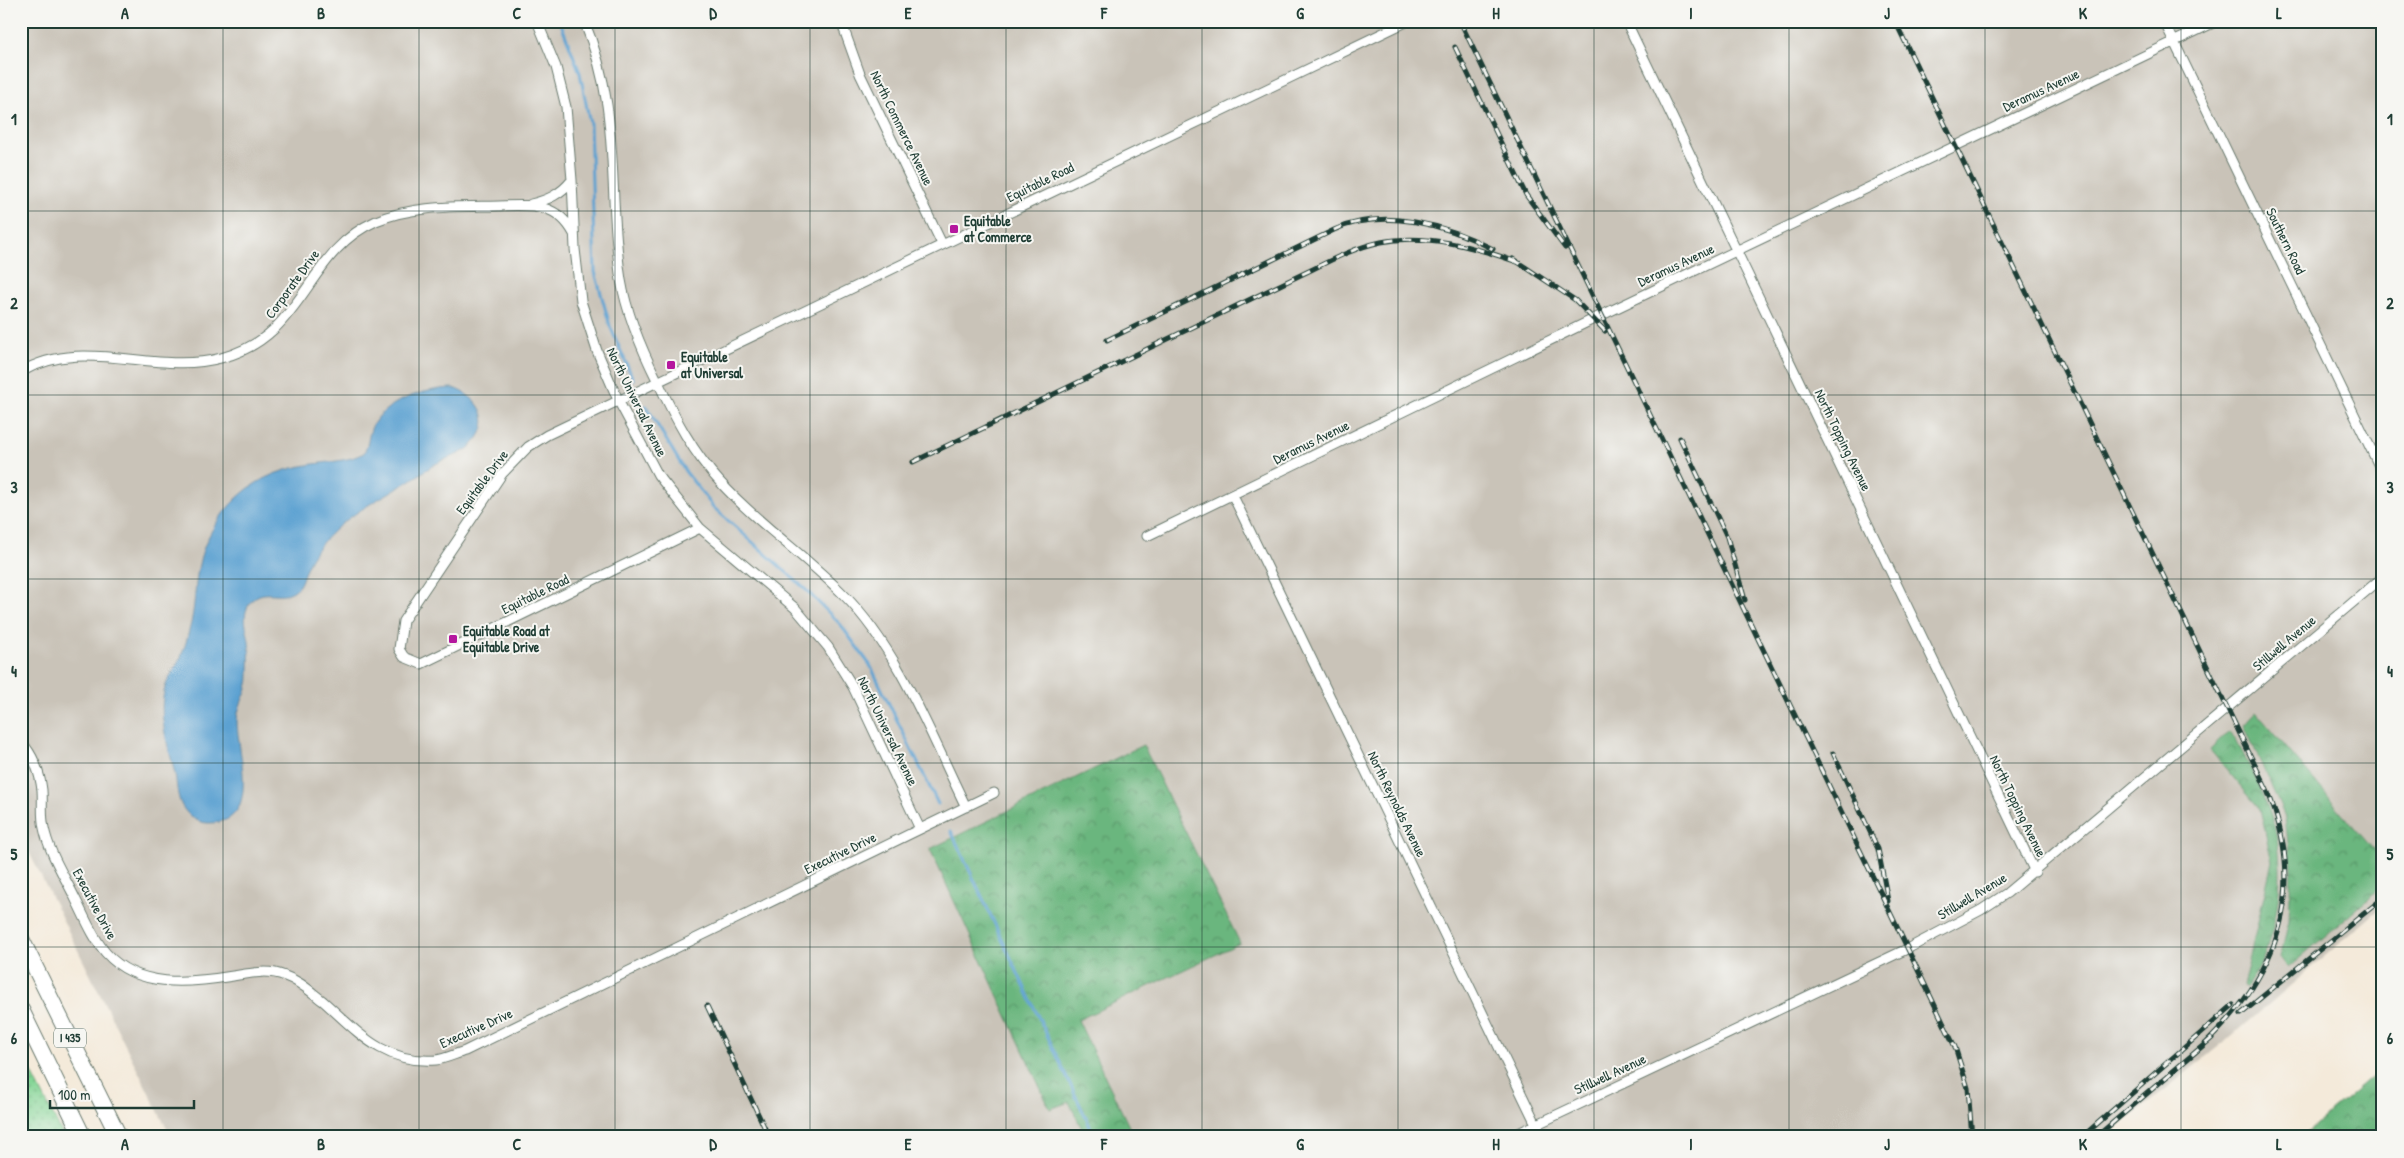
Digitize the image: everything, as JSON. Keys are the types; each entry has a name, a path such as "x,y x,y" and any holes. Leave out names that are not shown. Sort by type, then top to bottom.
{"highway":[{"name":"I 435","path":"21,939 120,1137"},
{"name":"I 435","path":"21,1010 83,1137"}],"street":[{"name":"North Universal Avenue","path":"537,21 556,66 569,131 578,279 587,323 618,400 658,475 700,528 795,608 828,647 852,687 920,829"},
{"name":"North Universal Avenue","path":"584,21 601,68 608,99 621,280 636,334 658,382 687,439 719,481 744,506 844,595 871,627 900,674 966,807"},
{"name":"North Commerce Avenue","path":"840,21 860,74 942,244"},
{"name":"Equitable Road","path":"658,382 1408,21"},
{"name":"North Topping Avenue","path":"1626,21 2035,872"},
{"name":"Southern Road","path":"2164,21 2383,474"},
{"name":"Deramus Avenue","path":"1147,536 2217,21"},
{"name":"Corporate Drive","path":"524,205 551,198 566,189 572,180"},
{"name":"Corporate Drive","path":"21,372 51,359 81,355 194,362 221,358 258,343 271,334 287,318 330,254 355,233 376,221 412,212 439,208 524,205 542,207 565,219 575,236"},
{"name":"Equitable Drive","path":"400,632 403,621 502,474 514,460 528,447 547,435 658,382"},
{"name":"North Reynolds Avenue","path":"1233,496 1536,1124"},
{"name":"Equitable Road","path":"400,632 399,649 404,657 421,664 700,528"},
{"name":"Stillwell Avenue","path":"1510,1137 1908,949 1981,910 2035,872 2383,577"},
{"name":"Executive Drive","path":"21,742 33,758 37,771 42,790 41,815 48,843 95,938 119,965 134,974 154,980 199,980 257,971 286,976 306,988 378,1049 392,1055 418,1060 437,1060 464,1051 994,793"}],"shaded area":[{"path":"21,21 2383,21 2383,906 2239,1030 2106,1137 171,1137 21,836"}],"green space":[{"path":"2256,712 2383,861 2383,883 2367,900 2288,968 2280,957 2289,921 2291,868 2285,817 2244,725"},
{"path":"2229,732 2236,739 2265,799 2277,836 2279,854 2280,872 2277,908 2269,943 2263,959 2246,989 2243,986 2272,862 2260,809 2210,750"},
{"path":"1143,745 1240,943 1078,1020 1134,1137 1086,1137 1069,1102 1050,1109 930,849"},
{"path":"21,1051 64,1137 21,1137"},
{"path":"2383,1067 2383,1137 2301,1137"}],"water":[{"path":"453,388 470,397 481,410 483,425 474,443 463,452 437,463 354,514 338,527 313,555 301,582 295,590 283,594 260,595 250,603 245,617 249,645 249,680 237,721 242,767 242,799 236,811 226,820 209,823 193,818 184,810 179,799 162,713 164,692 181,657 191,622 200,560 207,539 218,520 233,502 249,488 274,474 312,464 343,460 364,453 374,423 398,402 420,393"}],"waterway":[{"path":"560,21 580,73 590,124 595,272 610,326 633,379"},
{"path":"646,406 685,471 714,508 803,587 840,624 870,665 938,804"},
{"path":"951,831 1095,1137"}],"railway":[{"path":"1460,21 1955,1047 1968,1088 1972,1137"},
{"path":"1895,21 2267,790 2279,826 2285,861 2285,894 2280,926 2269,957 2253,986 2232,1015 2207,1042"},
{"path":"1455,47 1526,195 1565,248"},
{"path":"1107,340 1334,230 1353,223 1373,220 1415,222 1436,226 1475,240 1493,249"},
{"path":"913,462 1346,253 1363,247 1398,240 1433,240 1484,251 1517,262"},
{"path":"1513,259 1575,300 1605,331"},
{"path":"1680,438 1727,537 1745,600"},
{"path":"1833,753 1878,849 1888,901"},
{"path":"2241,1014 2383,898"},
{"path":"2082,1137 2233,1005"},
{"path":"707,1006 769,1137"},
{"path":"2096,1137 2212,1038"}],"place":[{"name":"Equitable at Commerce","path":"954,229"},
{"name":"Equitable at Universal","path":"671,365"},
{"name":"Equitable Road at Equitable Drive","path":"453,639"}]}
